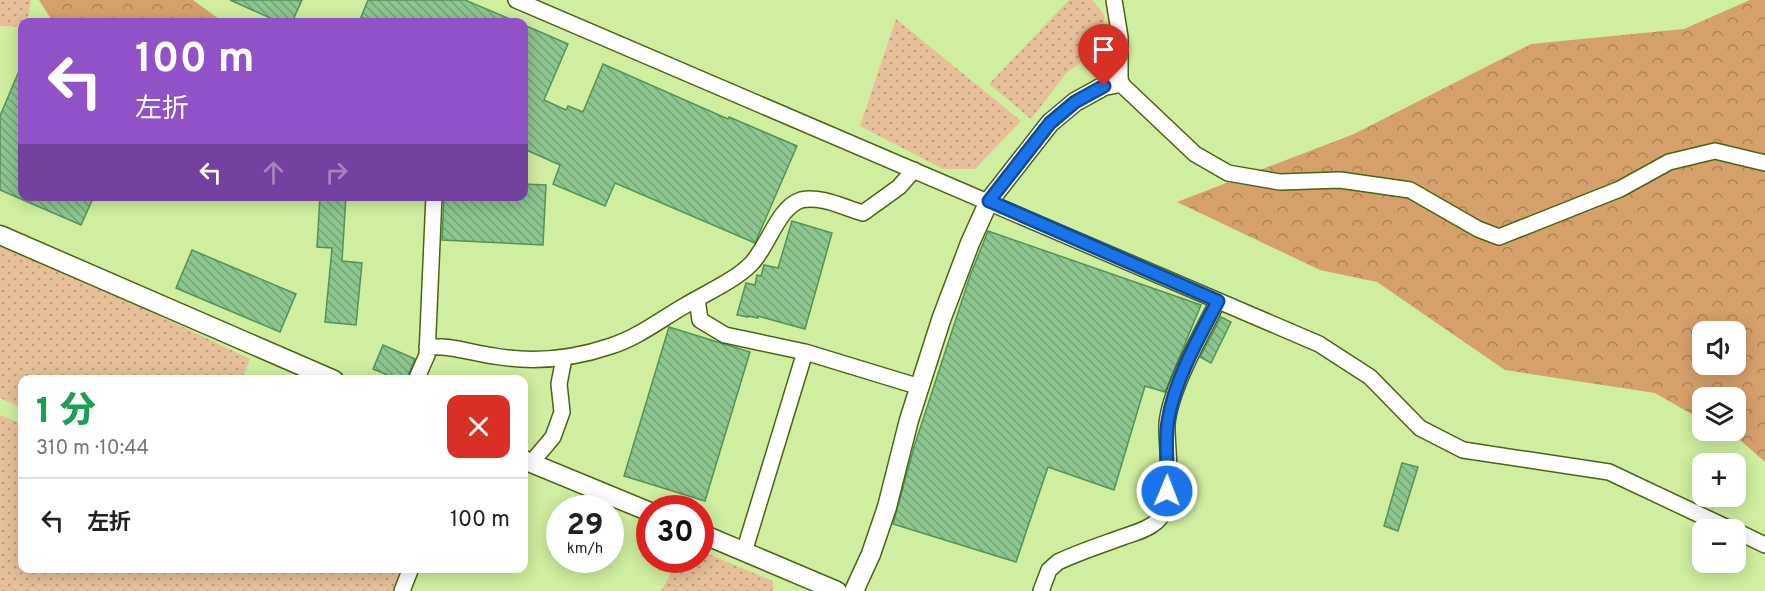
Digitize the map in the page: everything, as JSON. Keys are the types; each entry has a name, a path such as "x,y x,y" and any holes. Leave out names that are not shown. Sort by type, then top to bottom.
{"street":[{"path":"516,0 1319,344 1370,377 1420,428 1463,450 1609,472 1710,519"},
{"path":"1114,0 1120,37 1120,83 1195,153 1228,173 1280,182 1340,180 1410,190 1478,229 1499,237 1620,189 1669,162 1715,152 1765,163"},
{"path":"854,591 871,554 887,507 941,320 970,243 989,201 1050,123 1075,102 1104,86 1120,83"},
{"path":"427,347 460,348 492,356 529,361 564,358 611,346 649,329 719,287 751,264 786,210 801,200 821,200 863,213 899,187 914,170"},
{"path":"418,375 427,355 434,201"},
{"path":"0,236 322,375"},
{"path":"697,299 700,320 724,336 804,352 920,387"},
{"path":"1041,591 1049,570 1059,562 1144,529 1158,521 1167,504 1167,422 1194,347 1218,301"},
{"path":"744,552 804,352"},
{"path":"528,460 553,437 562,412 559,384 564,358"},
{"path":"528,461 636,506"},
{"path":"1746,536 1765,545"},
{"path":"714,539 837,591"},
{"path":"402,591 409,573"}],"shaded area":[{"path":"0,0 31,0 28,18 18,18 18,27 0,26"},
{"path":"1069,0 1092,0 1105,16 1099,50 1067,72 1031,119 989,84"},
{"path":"896,19 1021,121 975,169 943,169 860,126"},
{"path":"0,240 250,359 244,375 18,375 18,406 0,398"},
{"path":"0,415 18,422 18,573 402,573 393,591 0,591"},
{"path":"714,556 773,581 773,591 660,591 671,573 714,573"}],"green space":[{"path":"39,0 193,0 218,18 50,18"},
{"path":"1750,0 1765,0 1765,462 1741,441 1746,441 1746,387 1692,387 1692,414 1655,393 1505,370 1377,282 1320,270 1177,202 1354,134 1531,44 1684,29"}],"building":[{"path":"230,0 302,0 294,18 270,18"},
{"path":"368,0 465,0 508,18 363,18 361,17"},
{"path":"528,27 568,44 544,100 566,110 568,106 583,112 603,64 728,119 729,117 797,146 755,243 615,183 605,206 553,184 560,165 528,151"},
{"path":"18,73 18,198 0,190 0,116"},
{"path":"528,184 546,185 543,245 442,240 444,201 528,201"},
{"path":"25,201 92,201 81,225"},
{"path":"320,201 346,201 342,261 362,263 356,325 325,322 332,248 317,247"},
{"path":"792,221 832,233 805,329 758,316 758,318 737,315 746,283 755,285 757,275 761,276 764,265 778,268"},
{"path":"988,231 1201,305 1165,392 1145,386 1114,490 1048,467 1016,562 893,524 914,447 970,276"},
{"path":"192,250 296,294 280,332 176,288"},
{"path":"1221,317 1231,322 1211,363 1200,357"},
{"path":"669,327 750,352 707,495 686,495 624,476"},
{"path":"383,345 415,359 408,375 388,375 373,369"},
{"path":"1402,463 1418,467 1398,531 1384,526"}],"route":[{"path":"1104,86 1075,102 1050,123 989,201 1218,301 1194,347 1167,422 1167,491"}]}
